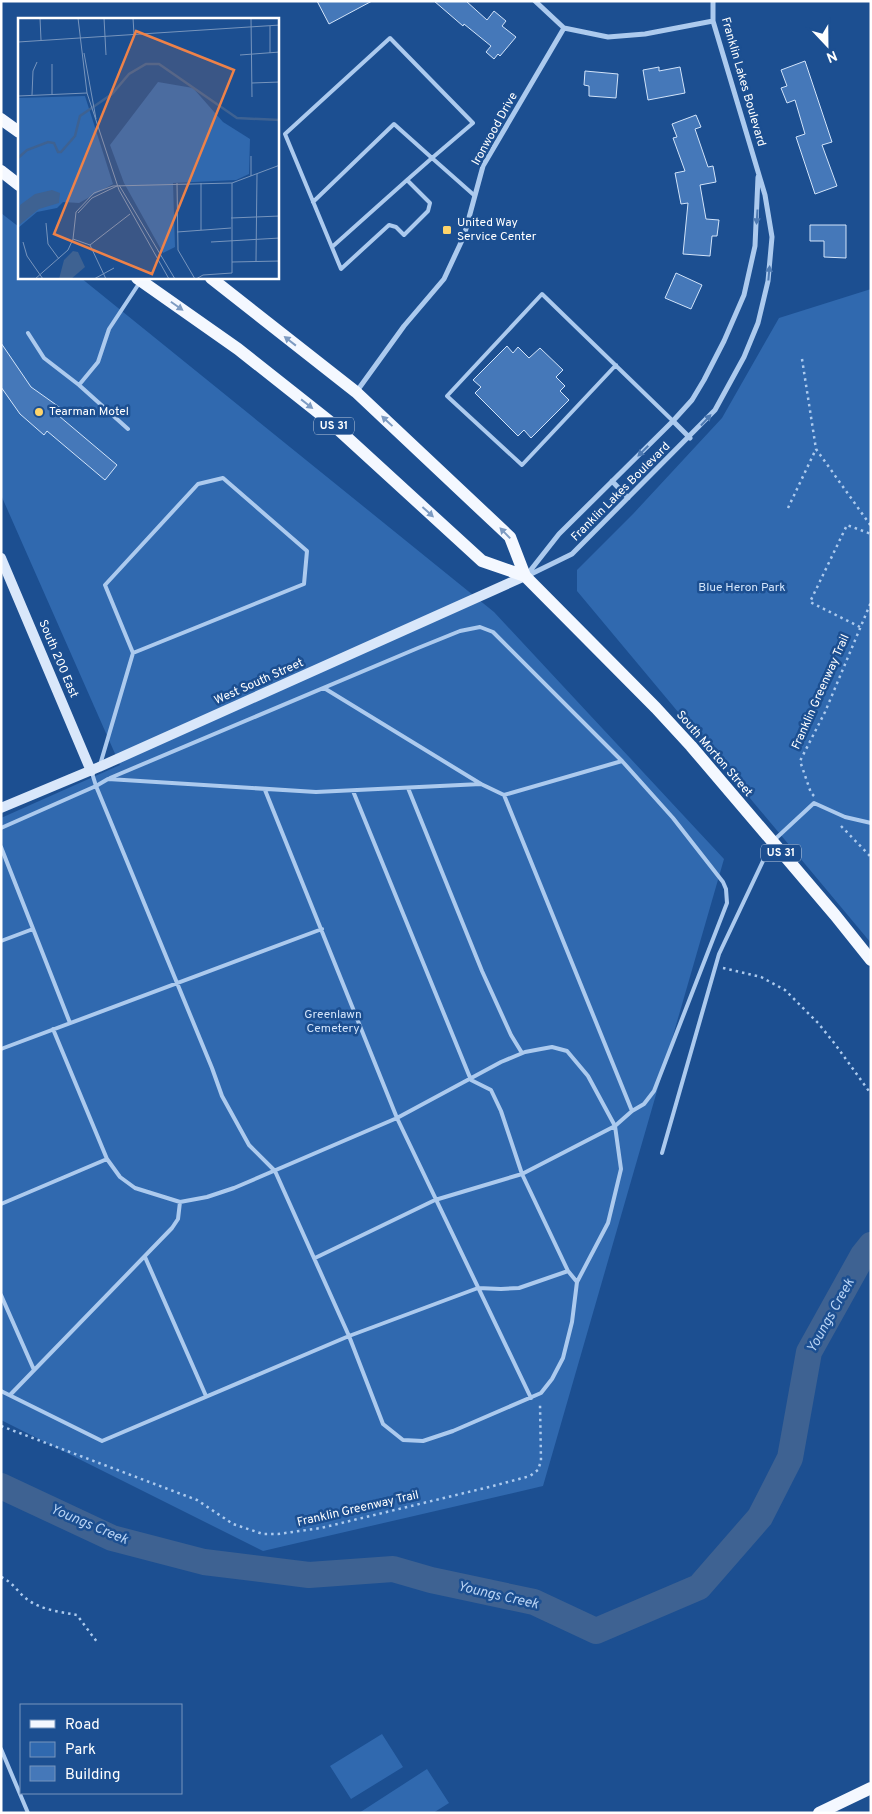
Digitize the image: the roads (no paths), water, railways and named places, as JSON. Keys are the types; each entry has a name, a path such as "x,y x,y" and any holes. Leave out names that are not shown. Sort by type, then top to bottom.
{"main road":[{"path":"1,119 18,131"},
{"path":"1,171 18,184"},
{"name":"US 31","path":"141,279 238,349 329,421 482,561 525,576"},
{"name":"US 31","path":"212,279 356,392 510,537 525,576"},
{"name":"South Morton Street","path":"525,576 656,708 697,753 871,960"},
{"path":"819,1813 871,1788"}],"street":[{"path":"535,1 564,28 608,37 645,34 713,21"},
{"name":"Franklin Lakes Boulevard","path":"525,576 572,554 716,410 744,357 758,323 768,281 772,237 766,195 713,21 712,1"},
{"name":"Ironwood Drive","path":"356,392 404,326 444,279 464,236 483,166 564,28"},
{"name":"Franklin Lakes Boulevard","path":"525,576 559,534 673,421 692,400 704,380 744,295 755,246 758,169"},
{"path":"673,421 690,438"},
{"path":"612,481 628,498"},
{"name":"South 200 East","path":"1,558 95,769"},
{"name":"West South Street","path":"1,808 95,769 525,576"}],"lane":[{"path":"332,247 407,180 432,158 473,124 390,38 285,134 341,269 389,225 396,226 404,235 428,211 430,202 407,180"},
{"path":"313,202 394,124 475,196"},
{"path":"79,385 98,362 109,329 141,279"},
{"path":"616,365 522,464 446,396 542,294 616,365 673,421"},
{"path":"28,333 44,358 79,385 128,429"},
{"path":"53,1029 107,1160 120,1177 135,1188 180,1202 207,1197 234,1188 275,1170 397,1118 522,1053 552,1047 567,1052 588,1076 615,1126 621,1169 608,1223 577,1282 572,1322 563,1358 552,1379 541,1394 453,1431 423,1441 403,1440 382,1424 349,1336 275,1170 249,1145 222,1096 96,786 95,769 133,653 105,585 198,484 223,478 307,551 304,584 133,653"},
{"path":"1,828 108,779 460,630 480,628 493,632 622,761 673,818 723,882 727,902 654,1091 644,1104 632,1110 615,1126 522,1174 435,1200 315,1258"},
{"path":"324,688 481,784 504,796 632,1110"},
{"path":"504,796 622,761"},
{"path":"108,779 316,792 353,792 481,784"},
{"path":"408,788 482,971 511,1035 522,1053"},
{"path":"265,790 397,1118 531,1398"},
{"path":"353,792 471,1080 491,1090 501,1111 522,1174 568,1271 577,1282"},
{"path":"662,1153 719,954 772,842 814,803 845,817 871,823"},
{"path":"1,847 70,1023"},
{"path":"1,941 33,929"},
{"path":"1,1048 322,929"},
{"path":"1,1204 107,1160"},
{"path":"10,1395 172,1228 178,1220 180,1202"},
{"path":"144,1257 206,1396"},
{"path":"1,1391 102,1440 349,1336 478,1288 519,1288 568,1271"},
{"path":"1,1295 34,1370"},
{"path":"1,1749 28,1813"}],"waterway":[{"name":"Youngs Creek","path":"1,1486 112,1538 204,1562 309,1575 393,1569 431,1580 534,1602 596,1631 699,1587 760,1517 790,1458 809,1352 863,1255 871,1245"}],"place":[{"name":"United Way Service Center","path":"447,230"},
{"name":"Tearman Motel","path":"39,412"}],"park label":[{"name":"Blue Heron Park","path":"742,588"},
{"name":"Greenlawn Cemetery","path":"333,1022"}]}
